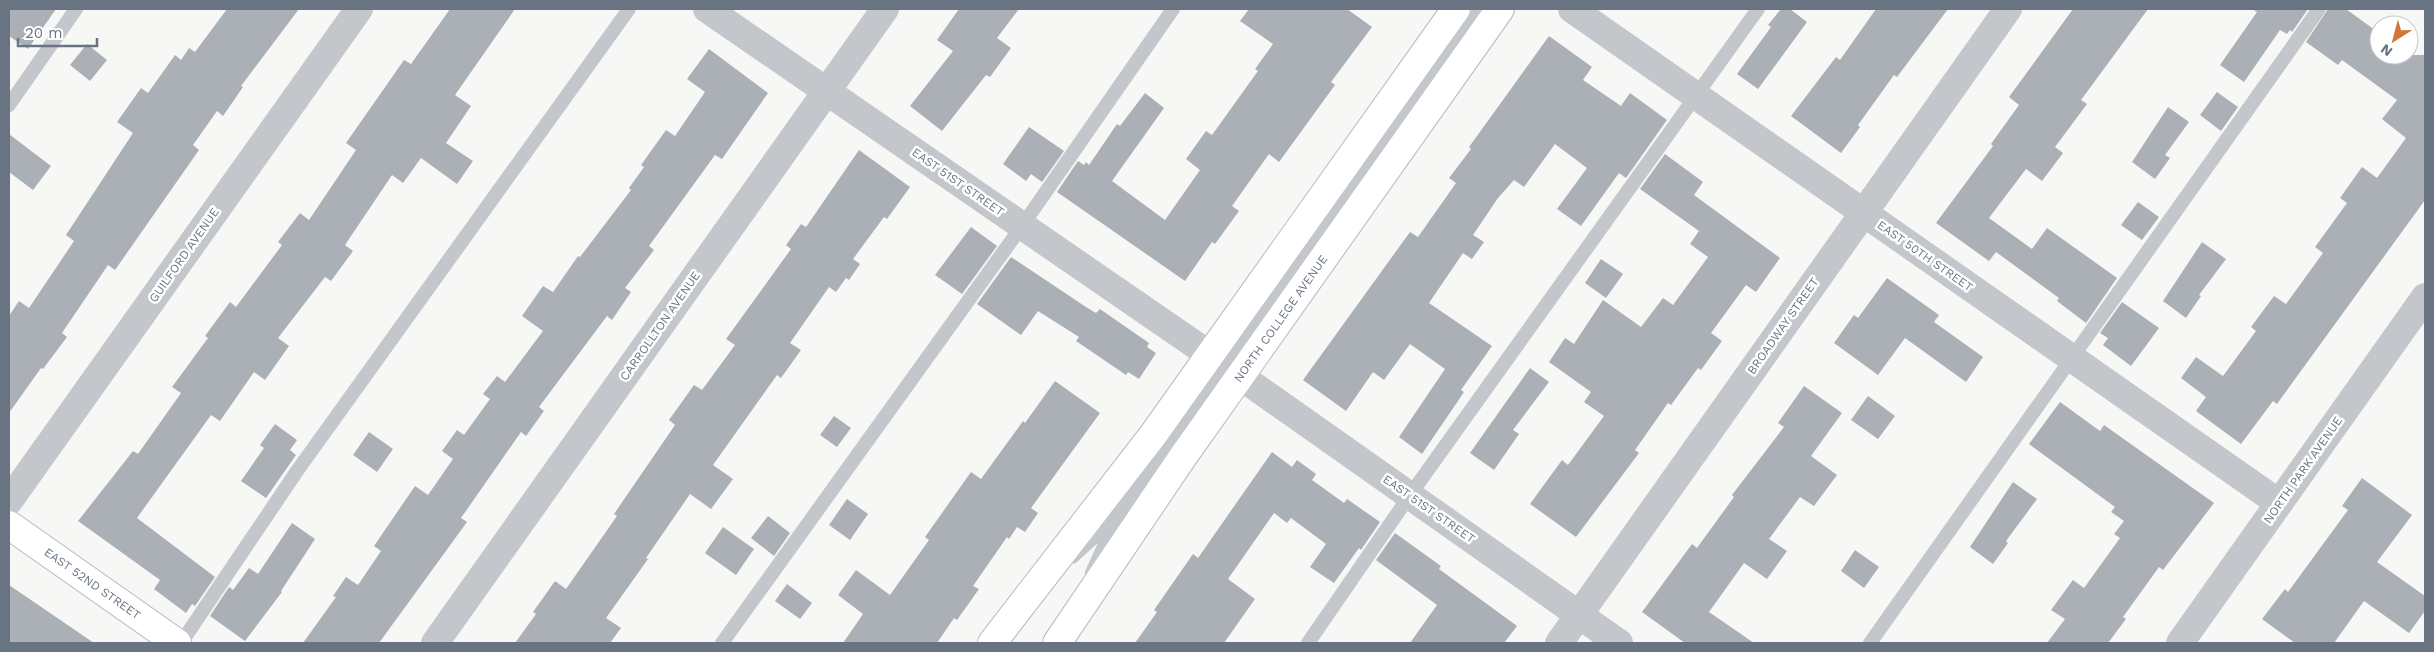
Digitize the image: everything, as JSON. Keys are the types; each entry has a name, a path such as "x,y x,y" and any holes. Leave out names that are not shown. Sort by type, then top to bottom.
{"main road":[{"name":"NORTH COLLEGE AVENUE","path":"992,643 1153,435 1456,9"},
{"name":"NORTH COLLEGE AVENUE","path":"1061,638 1240,376 1500,9"},
{"name":"EAST 52ND STREET","path":"9,525 177,643"}],"street":[{"name":"GUILFORD AVENUE","path":"9,501 359,9"},
{"name":"EAST 51ST STREET","path":"707,9 1210,355"},
{"name":"CARROLLTON AVENUE","path":"435,643 885,9"},
{"name":"EAST 50TH STREET","path":"1572,9 2279,503"},
{"name":"BROADWAY STREET","path":"1559,643 2008,9"},
{"name":"NORTH PARK AVENUE","path":"2180,643 2425,296"},
{"name":"EAST 51ST STREET","path":"1240,376 1619,643"}],"lane":[{"path":"9,105 76,9"},
{"path":"181,643 297,471 628,9"},
{"path":"722,643 1022,226 1173,9"},
{"name":"NORTH COLLEGE AVENUE","path":"1061,638 1117,516 1480,9"},
{"path":"1308,643 1410,495 1758,9"},
{"path":"1870,643 2319,9"},
{"name":"NORTH COLLEGE AVENUE","path":"1022,602 1117,516"}],"building":[{"path":"9,9 56,9 28,49 9,36"},
{"path":"227,9 299,9 241,86 243,87 223,116 217,111 193,145 199,150 115,270 108,265 62,333 67,337 43,369 41,368 9,413 9,316 19,301 29,308 74,241 66,235 133,133 117,122 141,88 148,93 175,55 181,60 189,48 195,52"},
{"path":"450,9 515,9 455,95 471,106 446,143 473,161 457,184 421,158 403,183 392,175 345,245 353,251 331,281 325,277 278,338 289,346 265,380 254,372 220,421 211,415 137,518 215,577 195,606 192,604 186,613 154,589 160,580 78,521 133,451 138,454 181,393 172,387 208,338 205,336 230,302 236,307 282,245 278,242 300,213 309,220 356,150 346,143 404,60 411,64"},
{"path":"959,9 1019,9 997,38 1011,48 990,77 986,75 942,131 910,106 953,51 937,40"},
{"path":"1249,9 1347,9 1372,27 1331,82 1335,85 1279,162 1269,154 1232,206 1239,211 1215,244 1212,242 1185,281 1057,192 1078,161 1084,165 1086,162 1089,165 1117,124 1120,126 1145,93 1164,108 1112,181 1165,220 1200,170 1186,159 1206,131 1212,135 1258,71 1255,69 1273,44 1240,21"},
{"path":"1781,9 1790,9 1807,22 1758,89 1737,74 1771,27 1768,25"},
{"path":"1876,9 1948,9 1897,77 1894,75 1858,125 1860,127 1841,153 1791,116 1836,57 1840,60"},
{"path":"2073,9 2148,9 2081,100 2087,104 2055,147 2063,153 2042,181 2026,169 1989,218 2032,249 2047,228 2117,278 2086,323 2057,301 2059,298 1996,252 1989,261 1936,223 1993,146 1991,144 2019,105 2009,97"},
{"path":"2252,9 2308,9 2292,32 2290,30 2287,34 2280,30 2244,82 2220,65 2257,12"},
{"path":"2328,9 2346,9 2369,26 2369,65 2419,65 2419,55 2425,55 2425,200 2277,404 2273,401 2241,444 2196,411 2206,397 2181,378 2196,357 2223,376 2256,331 2251,327 2274,296 2286,304 2323,253 2315,247 2347,203 2340,198 2362,167 2377,178 2406,138 2382,119 2397,100 2342,60 2338,65 2306,42"},
{"path":"1549,36 1592,67 1583,80 1621,106 1630,93 1667,120 1626,178 1619,173 1581,226 1557,209 1587,168 1555,144 1524,187 1514,180 1498,198 1473,235 1484,242 1472,259 1463,253 1429,303 1492,346 1461,390 1464,392 1422,454 1399,437 1445,369 1410,344 1384,380 1373,372 1346,411 1303,380 1410,232 1418,237 1456,183 1449,178 1471,149 1469,147"},
{"path":"87,44 107,60 90,81 70,65"},
{"path":"709,49 768,93 722,159 715,155 649,246 654,250 625,288 631,292 612,320 607,316 539,407 544,411 526,436 521,432 461,518 467,522 379,643 303,643 336,597 333,596 346,577 358,585 381,551 374,546 415,486 428,495 453,459 442,451 457,430 464,435 490,399 483,394 497,376 505,382 543,331 522,316 543,286 553,292 578,256 580,257 631,190 629,188 644,167 641,165 666,130 675,136 705,92 687,79"},
{"path":"2217,92 2238,107 2221,131 2200,115"},
{"path":"2168,107 2189,122 2165,155 2170,158 2155,179 2132,162"},
{"path":"1029,127 1064,151 1042,182 1031,174 1026,181 1003,164"},
{"path":"9,134 51,166 33,190 9,172"},
{"path":"859,150 910,187 887,219 884,217 853,259 860,264 849,280 846,278 836,292 829,287 790,343 801,350 781,378 777,375 713,465 733,479 711,509 690,494 646,558 648,559 606,618 621,628 610,643 515,643 536,614 533,612 555,581 566,589 617,516 614,514 675,425 669,420 694,385 702,390 735,345 726,339 791,249 786,245 801,224 806,227"},
{"path":"1665,154 1703,182 1694,195 1780,258 1756,292 1746,285 1711,333 1722,341 1701,370 1698,368 1671,405 1668,403 1635,450 1639,453 1576,537 1530,504 1562,460 1568,465 1604,416 1584,402 1591,392 1549,362 1565,338 1574,344 1603,300 1641,327 1663,298 1673,305 1708,257 1690,244 1699,231 1640,189"},
{"path":"2138,202 2159,217 2142,240 2121,225"},
{"path":"971,227 997,246 962,294 935,275"},
{"path":"2202,242 2226,259 2199,295 2201,296 2186,318 2163,301"},
{"path":"1011,257 1096,313 1100,309 1149,343 1147,347 1156,353 1139,379 1128,372 1126,375 1076,341 1079,337 1038,311 1021,335 977,304"},
{"path":"1601,259 1623,274 1606,298 1585,283"},
{"path":"1887,278 1939,315 1934,322 1983,357 1966,382 1905,338 1878,375 1834,343 1854,315 1858,318"},
{"path":"2122,302 2159,328 2131,366 2103,345 2108,338 2100,333"},
{"path":"1530,368 1549,382 1513,430 1519,434 1494,470 1470,453"},
{"path":"1055,381 1100,413 1031,508 1038,513 1025,532 1017,527 1009,539 1007,537 973,586 979,589 957,620 954,618 937,643 843,643 863,614 838,595 856,570 890,595 929,540 925,537 971,472 981,479"},
{"path":"1804,386 1842,413 1811,456 1837,475 1814,506 1800,497 1769,539 1787,551 1767,579 1744,563 1709,612 1754,643 1685,643 1642,612 1692,544 1697,548 1734,497 1732,495 1784,427 1778,423"},
{"path":"1868,396 1895,416 1878,439 1851,420"},
{"path":"2060,402 2100,431 2104,425 2214,503 2163,570 2159,567 2123,617 2126,619 2108,643 2047,643 2065,619 2051,610 2073,580 2084,588 2120,538 2114,534 2124,521 2111,512 2115,507 2029,444"},
{"path":"834,416 851,428 837,447 820,435"},
{"path":"275,424 297,440 290,450 296,455 266,498 241,481 264,448 260,445"},
{"path":"369,432 393,449 377,472 353,455"},
{"path":"1272,452 1292,467 1297,460 1316,474 1312,480 1344,503 1347,499 1380,522 1361,550 1359,548 1334,583 1310,567 1326,544 1291,518 1287,523 1274,513 1228,579 1255,599 1224,643 1135,643 1157,612 1154,610 1193,554 1198,558"},
{"path":"2362,478 2412,515 2377,562 2425,596 2425,611 2409,633 2364,601 2334,643 2295,643 2262,619 2285,589 2288,592 2348,510 2342,506"},
{"path":"2013,482 2037,499 2006,541 2008,543 1993,564 1970,547"},
{"path":"847,499 868,514 850,540 829,525"},
{"path":"768,516 790,533 774,556 751,538"},
{"path":"292,523 315,539 282,592 245,641 210,616 229,587 233,590 249,568 258,574"},
{"path":"723,527 754,549 736,575 705,553"},
{"path":"1395,533 1441,566 1439,569 1517,626 1504,643 1410,643 1437,605 1376,560"},
{"path":"1855,550 1879,567 1864,588 1841,571"},
{"path":"787,584 812,603 800,619 775,601"},
{"path":"9,585 94,643 9,643"}]}
